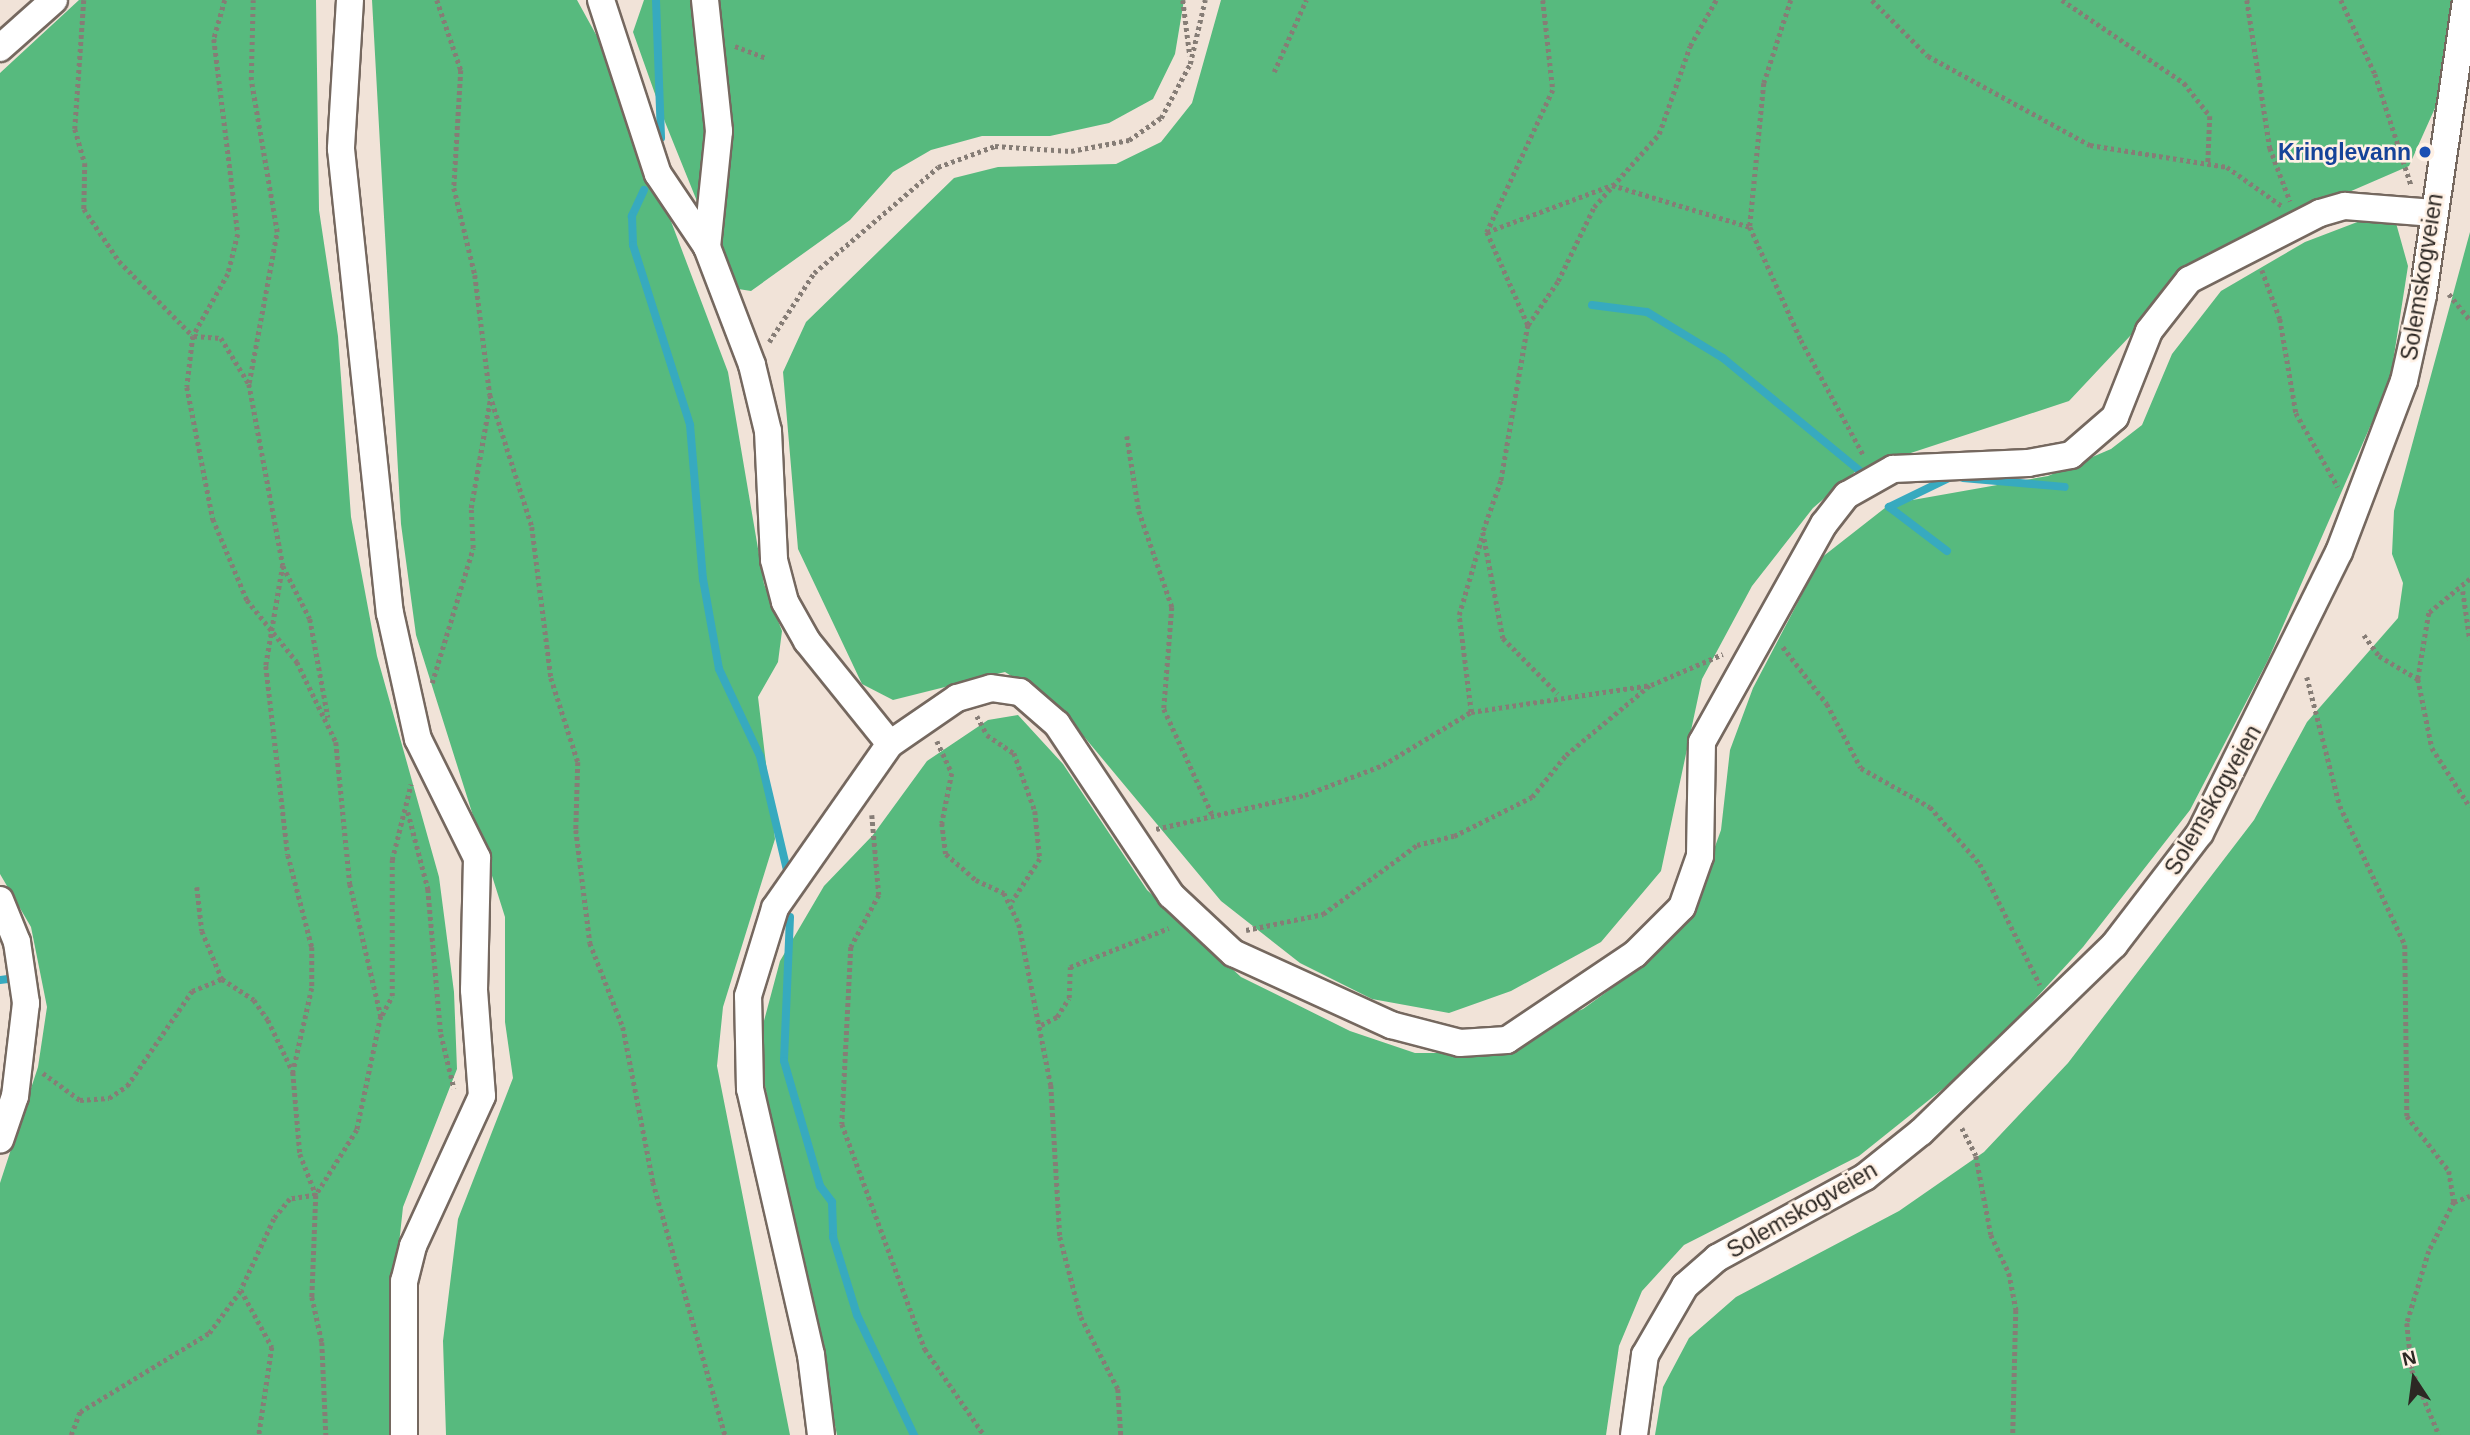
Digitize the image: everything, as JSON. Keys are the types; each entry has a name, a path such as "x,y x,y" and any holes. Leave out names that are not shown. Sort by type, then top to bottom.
{"street":[{"path":"0,48 54,0"},
{"path":"350,0 341,149 390,613 418,739 477,858 474,990 482,1096 413,1246 404,1281 404,1435"},
{"path":"601,0 658,174 707,247 752,365 768,431 774,560 785,602 807,641 899,737"},
{"path":"705,0 719,131 707,247"},
{"name":"Solemskogveien","path":"1634,1435 1645,1354 1685,1286 1717,1258 1865,1177 1948,1106 2114,946 2187,854 2298,640 2325,600 2407,370 2466,0"},
{"path":"821,1435 811,1355 750,1088 748,996 775,908 869,774 899,737 966,694 1005,688 1042,706 1128,837 1201,926 1278,978 1432,1038 1493,1042 1532,1028 1635,954 1682,907 1700,856 1702,742 1835,508 1875,475 1909,467 2028,463 2086,446 2115,417 2148,331 2169,301 2189,280 2252,243 2298,222 2345,206 2434,213"},
{"path":"0,900 24,972 23,1047 0,1140"}],"path":[{"path":"84,0 75,129 85,163 84,209 119,261 193,336 221,338 249,384 283,565 310,620 329,720 350,884 382,1016"},
{"path":"225,0 214,39 238,234 228,274 193,336 187,387 214,519 247,600 274,628 329,720"},
{"path":"249,384 276,232 251,80 253,0"},
{"path":"437,0 461,71 454,188 475,275 490,395 532,527 551,678 578,762 576,830 590,943 623,1027 653,1182 725,1435"},
{"path":"1184,0 1190,64"},
{"path":"752,365 814,273 938,167 995,146 1071,151 1129,140 1161,118 1190,64 1205,0"},
{"path":"1274,72 1306,0"},
{"path":"1528,324 1487,232 1553,90 1544,0"},
{"path":"1471,712 1459,615 1513,429 1528,324 1612,185 1659,134 1690,46 1716,0"},
{"path":"1791,0 1764,83 1750,227 1801,340 1875,475"},
{"path":"1872,0 1928,56 2090,145 2208,163 2262,186 2298,222"},
{"path":"2062,0 2184,83 2210,116 2208,163"},
{"path":"2247,0 2270,148 2298,222"},
{"path":"2341,0 2375,74 2410,185 2434,213"},
{"path":"711,40 766,58"},
{"path":"1487,232 1612,185 1750,227"},
{"path":"2252,243 2280,319 2296,413 2355,512"},
{"path":"430,690 473,548 471,508 490,395"},
{"path":"1126,436 1139,511 1172,607 1164,709 1212,814"},
{"path":"1483,532 1503,638 1559,694"},
{"path":"283,565 266,666 289,855 312,947 312,988 293,1072 300,1154 316,1195 312,1297 322,1342 326,1435"},
{"path":"2470,579 2463,591 2429,613 2418,679 2432,748 2470,807"},
{"path":"2463,591 2470,640"},
{"path":"2364,635 2379,656 2418,679"},
{"path":"1041,1024 1057,1017 1069,998 1070,967 1201,926 1225,925 1247,930 1298,923 1331,910 1418,845 1454,836 1532,797 1566,755 1651,685 1761,638 1789,650 1861,768 1930,807 1980,864 2013,921 2049,1008"},
{"path":"2298,640 2340,806 2405,944 2406,1116 2449,1171 2454,1202 2429,1251 2407,1323 2412,1370 2439,1435"},
{"path":"1128,837 1212,814 1305,795 1383,765 1471,712 1559,694 1651,685"},
{"path":"966,694 987,735 1014,752 1035,811 1040,859 1012,902"},
{"path":"899,737 939,742 951,773 942,823 946,854 1012,902 1041,1024 1060,1237 1081,1317 1118,1389 1121,1435"},
{"path":"869,774 879,895 851,947 842,1124 925,1349 984,1435"},
{"path":"71,1435 80,1412 209,1333 241,1290 274,1219 290,1199 316,1195 357,1130 382,1016 392,996 392,860 407,807 428,889 441,1034 457,1102"},
{"path":"197,887 202,931 222,979 254,1000 293,1072"},
{"path":"23,1047 60,1090 80,1100 109,1098 127,1086 192,991 222,979"},
{"path":"1948,1106 1976,1156 1991,1235 2009,1273 2015,1310 2012,1435"},
{"path":"2454,1202 2470,1196"},
{"path":"241,1290 272,1347 259,1435"}],"green space":[{"path":"79,0 316,0 319,210 338,336 351,517 377,656 439,877 454,992 457,1069 403,1207 389,1337 392,1435 0,1435 0,1183 38,1067 47,1007 31,927 0,874 0,73"},
{"path":"372,0 577,0 610,60 728,372 764,584 782,631 778,662 758,697 775,839 723,1007 717,1066 790,1435 446,1435 443,1341 458,1219 513,1078 505,1022 505,917 416,635 401,524"},
{"path":"644,0 1184,0 1175,54 1153,99 1109,123 1050,136 982,136 931,150 893,172 850,220 751,291 732,288 665,122 633,32"},
{"path":"1221,0 2454,0 2435,108 2409,166 2208,253 2069,401 1856,471 1813,508 1752,586 1702,679 1661,871 1601,942 1511,991 1449,1013 1372,999 1300,963 1221,901 1086,739 1045,697 1005,672 893,700 862,684 798,549 783,372 806,322 954,178 998,167 1116,164 1161,142 1192,103"},
{"path":"2360,221 2396,223 2408,266 2390,381 2268,660 2190,810 2083,947 1979,1060 1859,1156 1684,1245 1642,1291 1619,1346 1606,1435 837,1435 757,1047 780,961 824,886 873,835 927,761 988,720 1018,715 1063,764 1147,890 1241,977 1350,1031 1415,1053 1478,1053 1583,1009 1652,959 1696,899 1721,830 1730,750 1753,688 1821,558 1890,504 2048,476 2111,449 2142,425 2172,354 2221,291 2305,242"},
{"path":"2470,232 2470,1435 1655,1435 1663,1387 1689,1338 1736,1297 1899,1211 1984,1152 2068,1063 2254,820 2307,722 2398,618 2403,583 2392,554 2394,511"}],"waterway":[{"path":"656,0 661,138"},
{"path":"644,190 632,216 633,245 690,425 703,579 719,669 760,756 787,870"},
{"path":"1592,305 1647,312 1723,358 1860,471"},
{"path":"1947,551 1889,507 1951,477"},
{"path":"1963,478 2065,487"},
{"path":"790,917 784,1061 820,1186 832,1202 833,1237 857,1315 914,1435"},
{"path":"0,980 8,979"}],"place":[{"name":"Kringlevann","path":"2425,152"}]}
